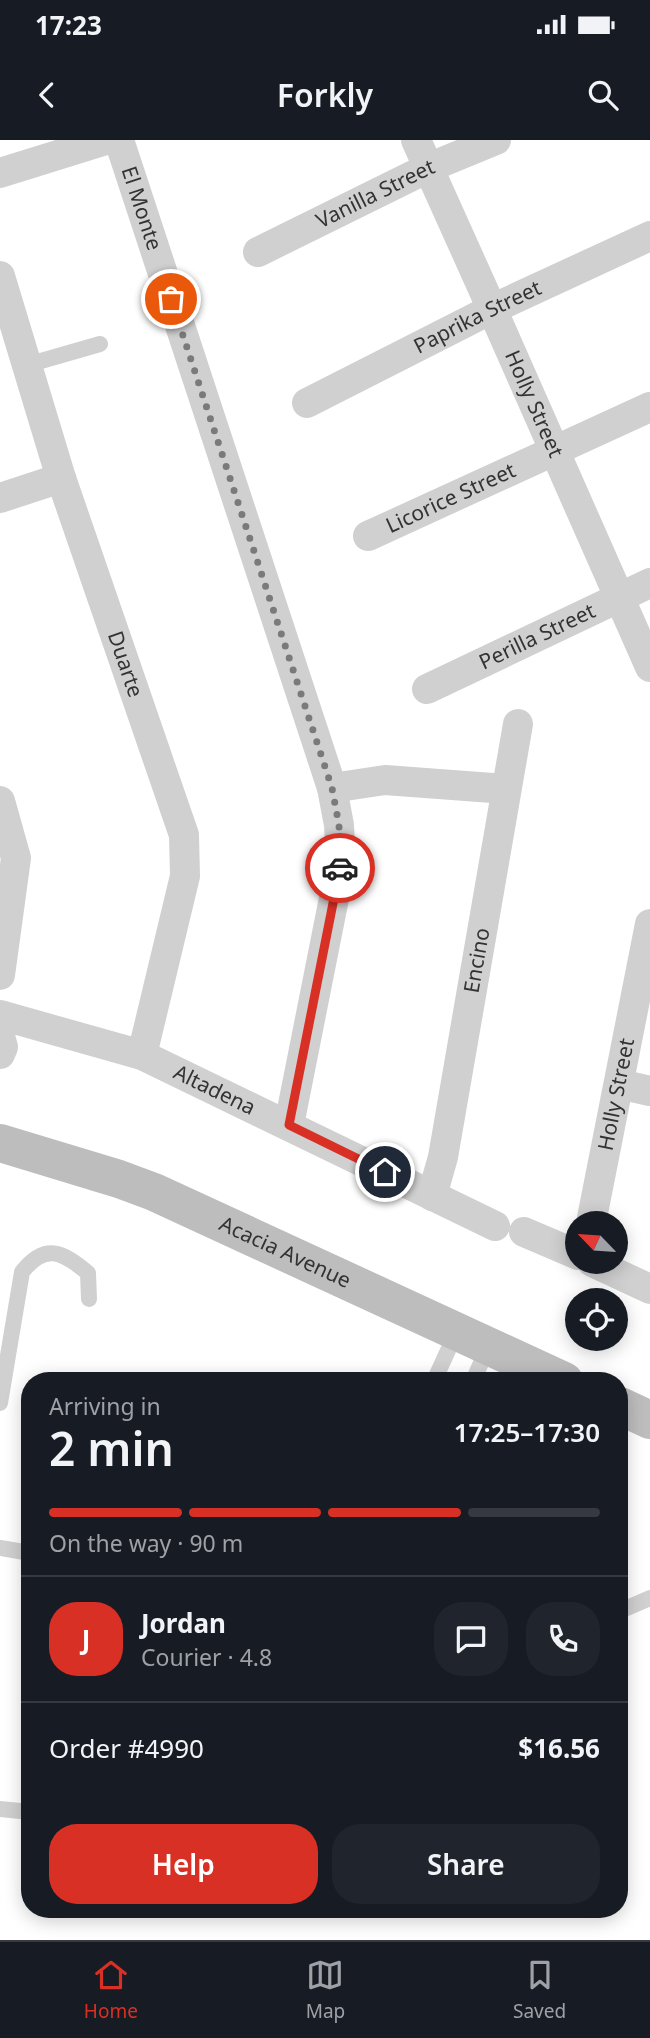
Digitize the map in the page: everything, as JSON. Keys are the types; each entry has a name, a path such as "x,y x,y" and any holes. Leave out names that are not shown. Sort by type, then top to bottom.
{"street":[{"path":"0,173 106,140"},
{"name":"El Monte","path":"119,140 332,788 339,825 341,863 289,1125"},
{"name":"Holly Street","path":"416,140 650,667"},
{"name":"Vanilla Street","path":"258,252 428,168 496,140"},
{"name":"Paprika Street","path":"307,403 492,309 650,236"},
{"name":"Duarte","path":"0,276 9,337 27,365 61,478 184,835 185,876 142,1055"},
{"name":"Licorice Street","path":"368,537 650,407"},
{"path":"0,498 61,478"},
{"name":"Perilla Street","path":"427,689 650,583"},
{"name":"Encino","path":"432,1196 443,1157 518,724"},
{"path":"332,788 385,780 506,789"},
{"path":"0,801 8,855 0,975"},
{"name":"Holly Street","path":"593,1211 650,924"},
{"name":"Altadena","path":"0,1016 142,1055 495,1226"},
{"path":"0,1036 3,1047 0,1054"},
{"path":"619,1084 650,1091"},
{"name":"Acacia Avenue","path":"0,1143 154,1192 544,1372"},
{"path":"524,1232 565,1249"},
{"path":"618,1274 650,1289"},
{"path":"628,1410 650,1420"}],"lane":[{"path":"27,365 100,344"},
{"path":"0,1403 22,1272 31,1260 55,1252 74,1261 88,1273 89,1299"},
{"path":"442,1372 472,1340"},
{"path":"472,1340 473,1372"},
{"path":"0,1548 21,1552"},
{"path":"628,1608 650,1598"},
{"path":"0,1809 21,1811"}],"way so far":[{"path":"171,299 332,788 339,825 340,868"}],"route":[{"path":"340,868 289,1125 385,1172"}]}
